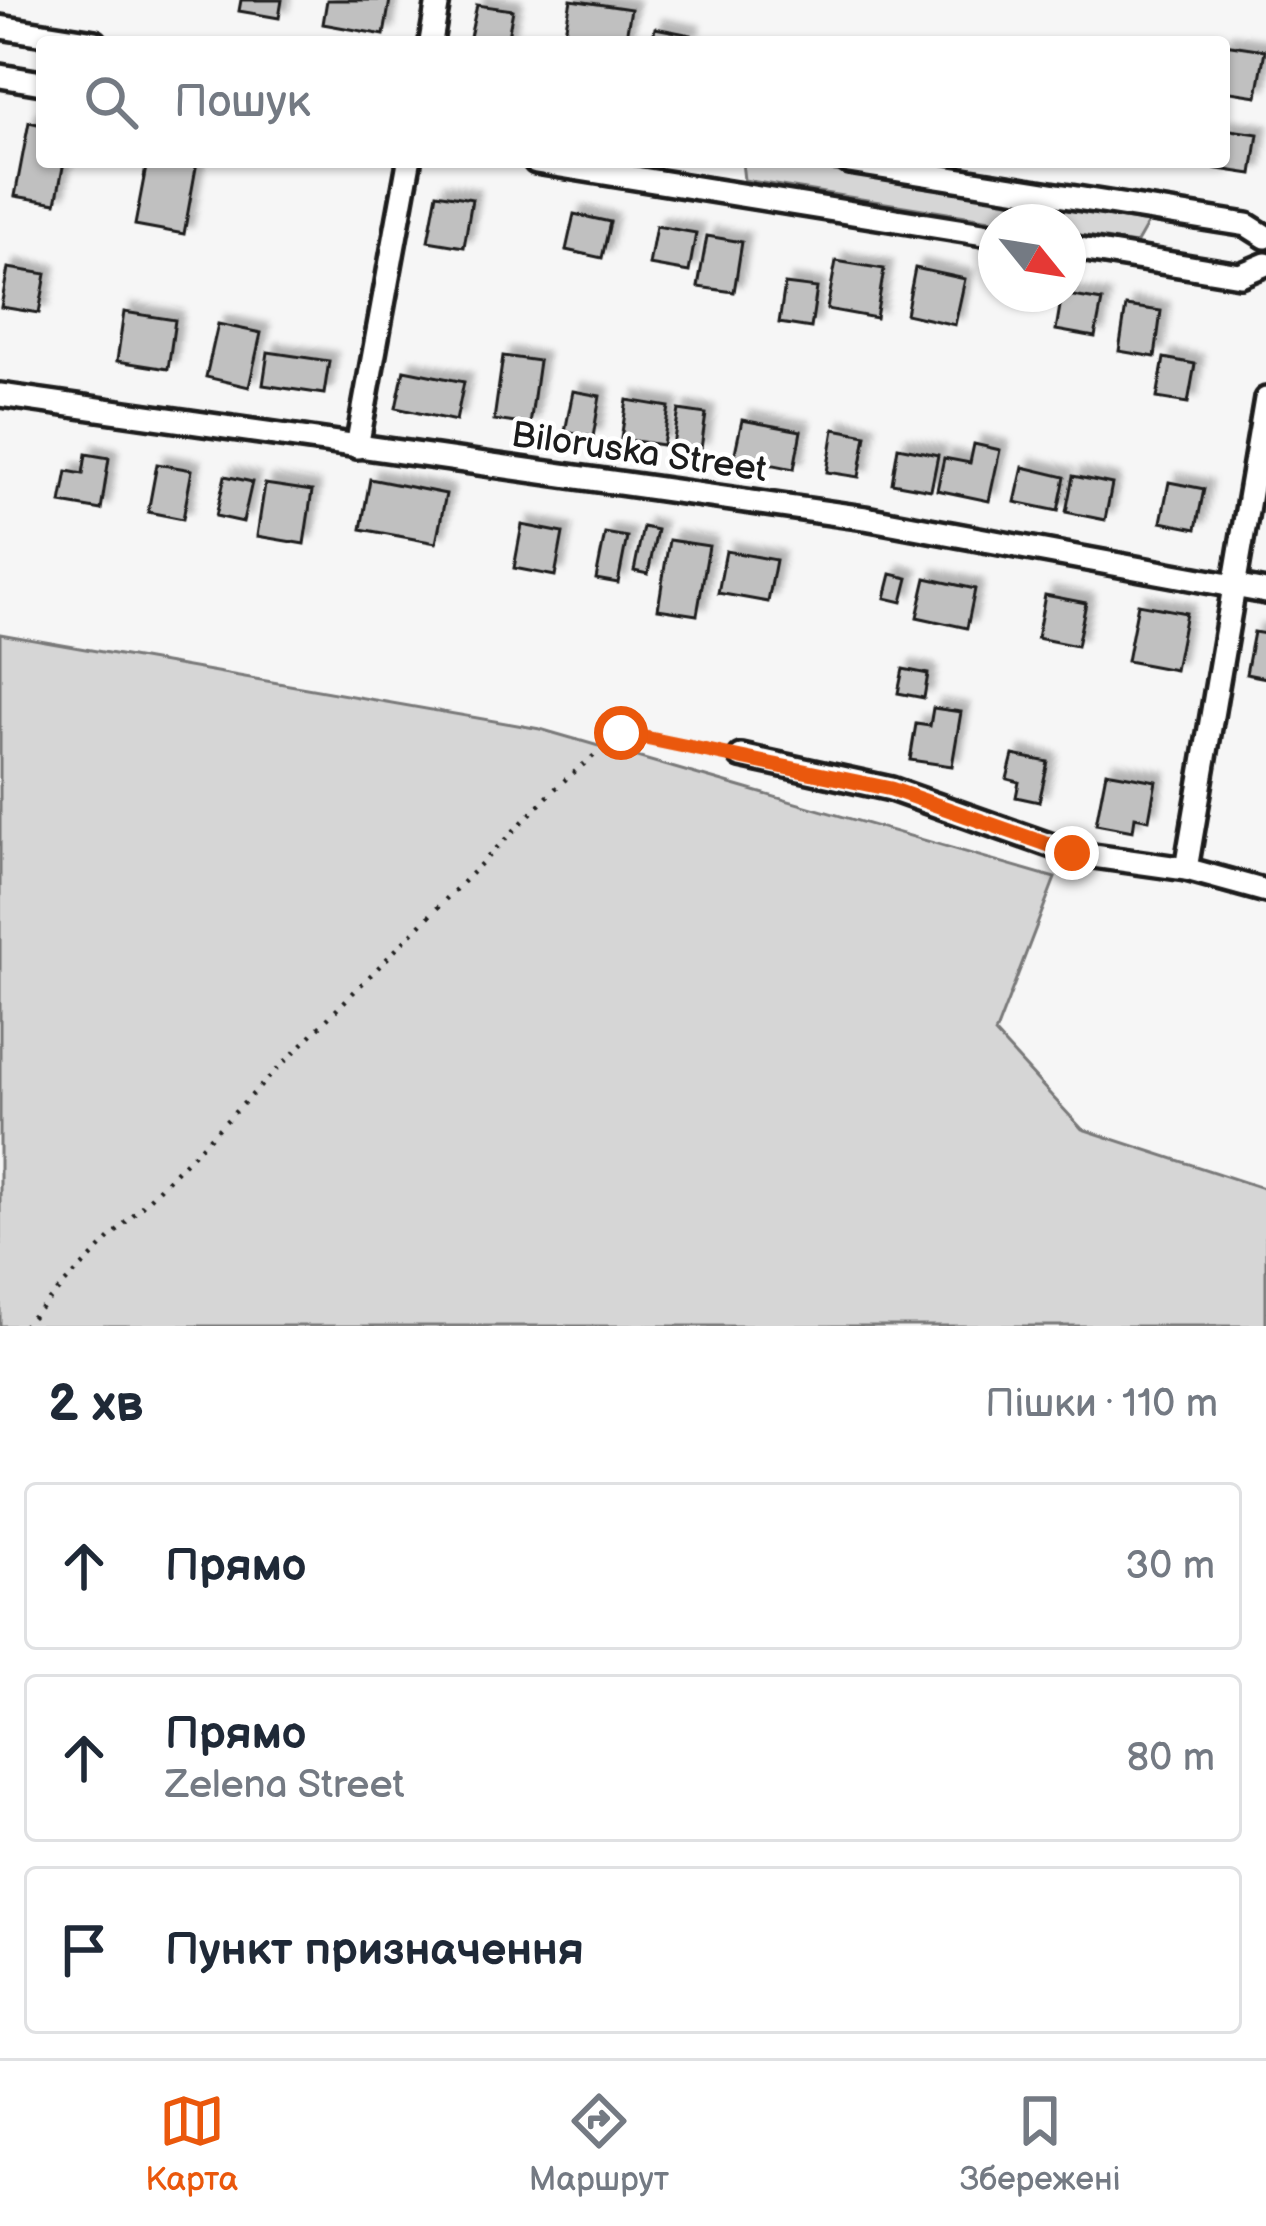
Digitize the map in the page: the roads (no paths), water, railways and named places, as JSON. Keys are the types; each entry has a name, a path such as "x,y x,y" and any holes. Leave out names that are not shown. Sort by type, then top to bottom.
{"street":[{"path":"432,36 438,0"},
{"path":"0,27 57,36"},
{"path":"0,76 36,82"},
{"path":"357,447 408,168"},
{"path":"573,168 978,233"},
{"path":"887,168 1247,225 1266,238"},
{"path":"1086,250 1240,275 1266,264"},
{"name":"Biloruska Street","path":"0,395 865,518 1266,592"},
{"path":"1186,869 1266,399"},
{"path":"741,756 891,789 1072,853 1186,869 1266,891"}]}
